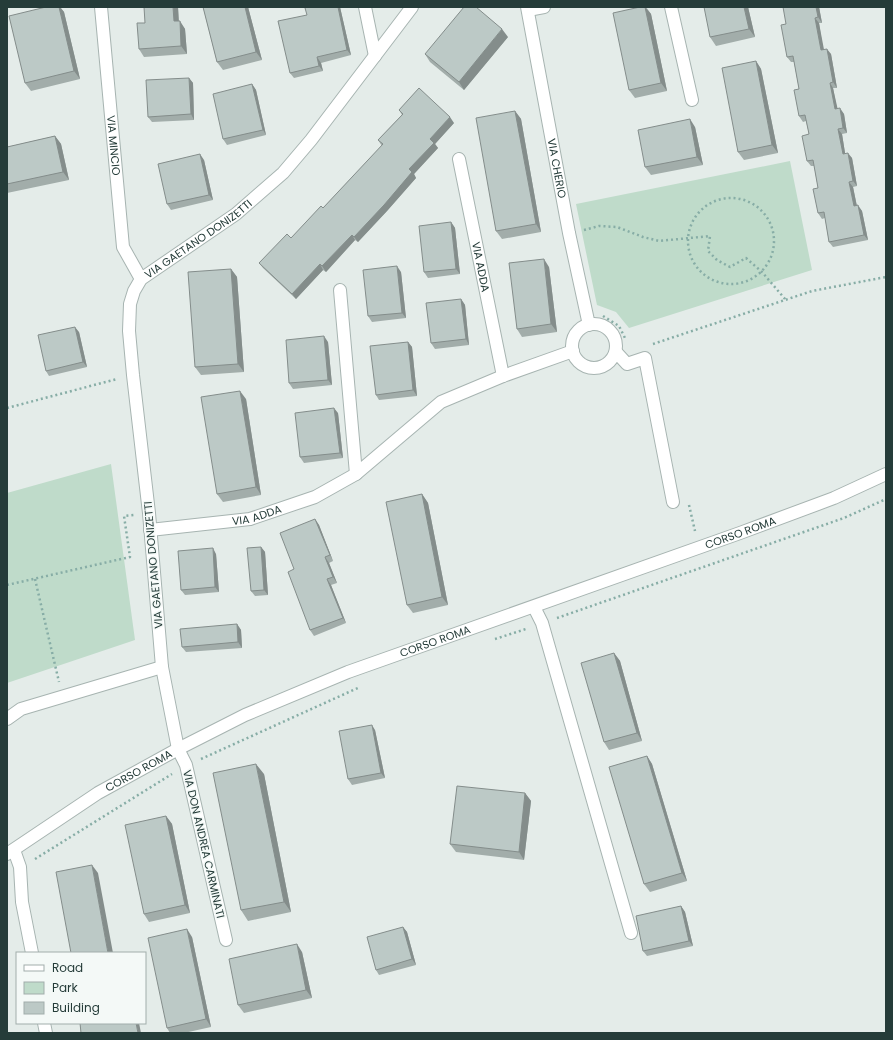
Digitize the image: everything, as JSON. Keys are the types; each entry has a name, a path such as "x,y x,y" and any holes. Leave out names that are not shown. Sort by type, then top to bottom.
{"street":[{"name":"VIA MINCIO","path":"101,7 122,247 141,279"},
{"path":"365,7 375,56"},
{"name":"VIA GAETANO DONIZETTI","path":"178,749 162,667 149,513 133,375 129,331 130,304 134,291 141,279 236,214 283,173 311,140 412,7"},
{"name":"VIA CHERIO","path":"544,7 528,9 570,233 589,325"},
{"path":"671,7 692,100"},
{"name":"VIA ADDA","path":"459,159 503,376"},
{"path":"340,290 356,474"},
{"path":"600,324 610,330 616,340 616,352 610,362 600,368 588,367 579,362 573,352 573,340 579,330 589,325 600,324"},
{"name":"VIA ADDA","path":"150,530 250,519 314,497 356,474 441,402 503,376 573,352"},
{"path":"616,352 627,364 645,358 673,502"},
{"name":"CORSO ROMA","path":"10,852 98,793 178,749 245,715 348,672 834,498 886,474"},
{"path":"534,606 542,623 631,932"},
{"path":"7,719 21,708 162,667"},
{"name":"VIA DON ANDREA CARMINATI","path":"178,749 186,765 226,940"},
{"path":"10,852 20,867 22,902 32,952"}],"path":[{"path":"729,197 750,201 766,214 775,233 773,254 762,272 744,283 722,284 704,275 691,258 687,238 694,218 709,203 729,197"},
{"path":"570,233 599,226 618,227 643,238 659,241 710,236 708,251 717,260 730,267 746,258 762,272 785,299"},
{"path":"649,346 812,291 886,277"},
{"path":"600,315 605,316 619,326 626,339"},
{"path":"7,408 133,375"},
{"path":"490,641 844,518 886,499"},
{"path":"673,502 688,501 699,547"},
{"path":"7,585 130,557 124,516 149,513"},
{"path":"35,579 62,696"},
{"path":"20,867 186,765 364,685"}],"green space":[{"path":"790,161 812,270 629,328 616,312 597,305 576,204"},
{"path":"111,464 135,640 7,683 7,493"}],"building":[{"path":"46,7 59,7 74,71 25,83 9,16"},
{"path":"144,7 173,7 174,21 180,21 181,46 139,49 137,23 145,23"},
{"path":"203,7 245,7 256,52 217,62"},
{"path":"338,7 347,50 317,57 319,66 290,73 278,21 307,15 305,8"},
{"path":"464,7 476,7 502,29 459,82 425,54"},
{"path":"645,7 661,83 629,90 613,13"},
{"path":"704,7 744,7 749,29 710,37"},
{"path":"783,7 816,7 818,17 815,18 821,50 827,49 833,82 830,83 835,109 840,108 843,128 838,129 843,154 848,153 853,181 849,182 854,206 858,205 864,235 829,242 824,212 818,213 813,189 818,188 813,160 807,161 802,136 809,134 805,115 799,116 794,90 799,89 793,56 787,57 781,25 786,24"},
{"path":"756,61 772,145 738,152 722,68"},
{"path":"189,78 191,114 148,117 146,80"},
{"path":"252,84 263,130 223,139 213,94"},
{"path":"419,88 450,117 430,139 434,143 409,169 412,172 354,237 352,235 322,266 320,264 292,294 259,263 287,234 291,238 321,206 323,208 383,144 378,140 403,114 399,110"},
{"path":"515,111 536,224 496,231 476,118"},
{"path":"690,119 697,157 645,167 638,130"},
{"path":"55,136 63,172 7,184 7,147"},
{"path":"200,154 209,195 167,204 158,164"},
{"path":"451,222 456,269 424,272 419,226"},
{"path":"544,259 551,324 517,329 509,263"},
{"path":"397,266 402,313 368,316 363,270"},
{"path":"231,269 238,364 195,367 188,272"},
{"path":"461,299 466,339 431,343 426,303"},
{"path":"75,327 83,362 46,371 38,335"},
{"path":"324,336 328,380 289,383 286,340"},
{"path":"408,342 413,390 376,395 370,346"},
{"path":"240,391 256,487 217,494 201,397"},
{"path":"334,408 340,453 300,457 295,413"},
{"path":"422,494 442,597 407,605 386,502"},
{"path":"315,519 330,555 325,557 333,577 327,579 343,618 310,630 288,572 294,569 280,533"},
{"path":"261,547 264,590 251,591 247,548"},
{"path":"213,548 215,587 181,590 178,551"},
{"path":"237,624 238,642 182,647 180,629"},
{"path":"614,653 637,733 604,742 581,663"},
{"path":"372,725 381,773 348,779 339,731"},
{"path":"647,756 682,873 644,884 609,767"},
{"path":"256,764 284,902 241,910 213,773"},
{"path":"457,786 525,793 519,852 450,844"},
{"path":"166,816 185,905 144,914 125,825"},
{"path":"92,865 108,952 71,952 56,872"},
{"path":"681,906 689,941 643,951 636,916"},
{"path":"403,927 412,959 376,970 367,937"},
{"path":"187,929 206,1019 167,1028 148,938"},
{"path":"297,944 306,990 238,1005 229,959"},
{"path":"80,1024 136,1024 138,1033 81,1033"}]}
